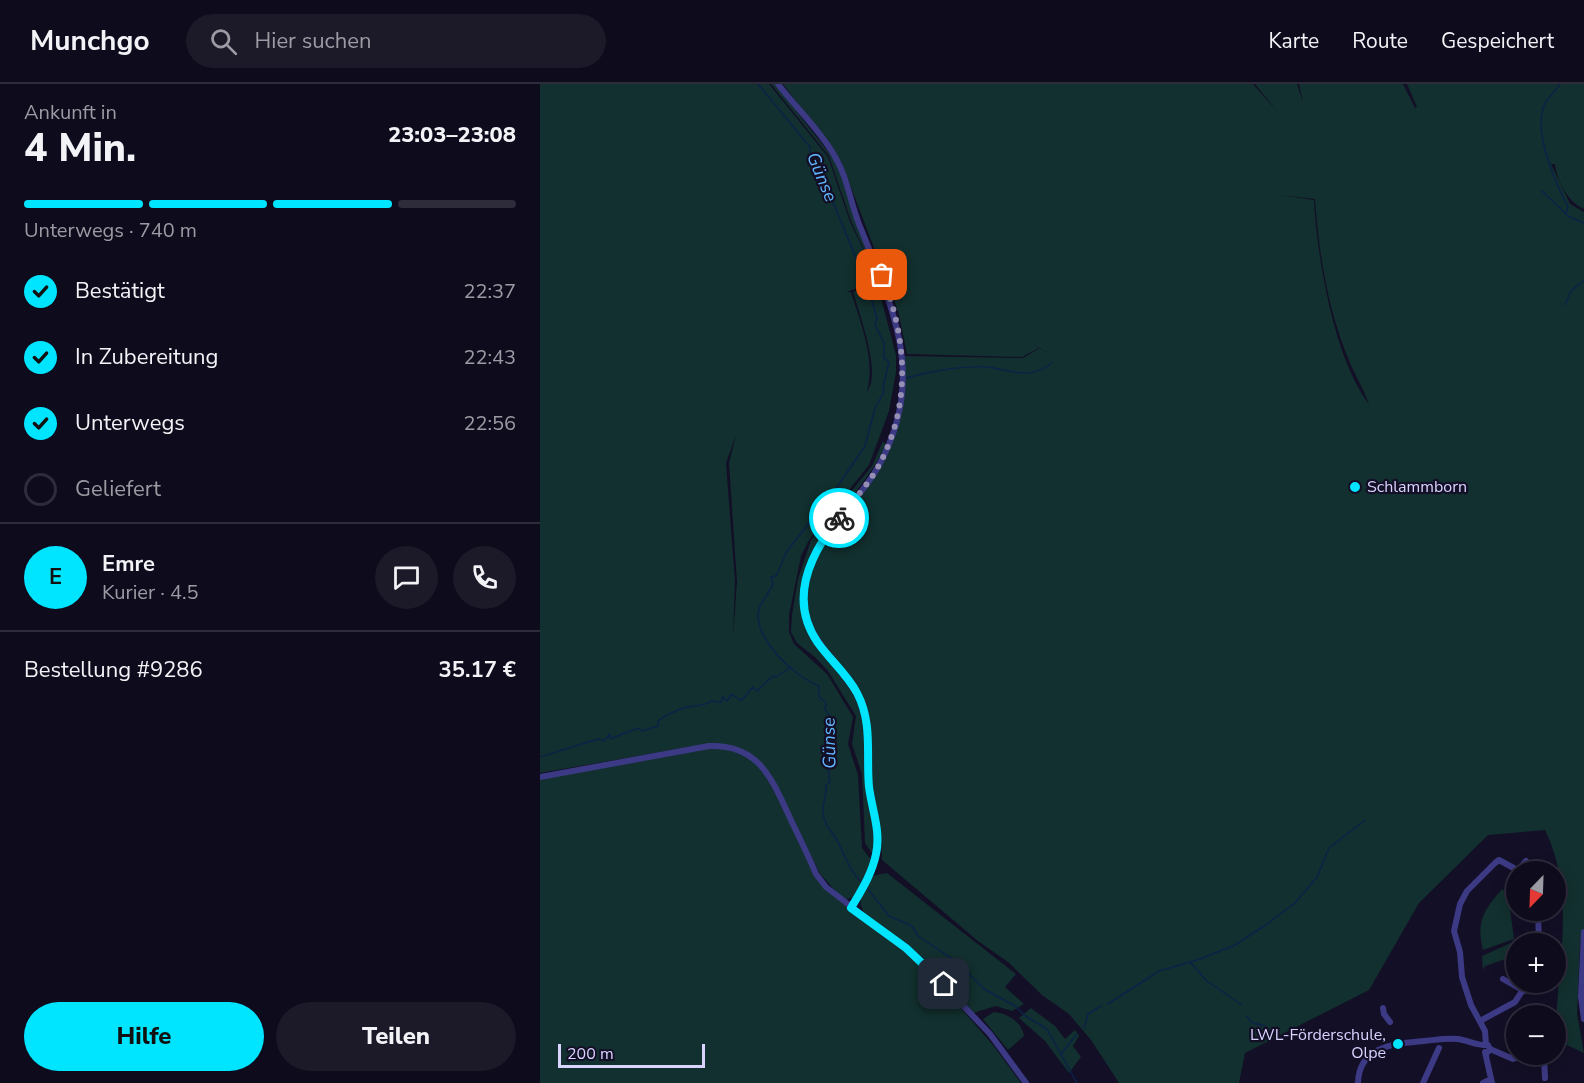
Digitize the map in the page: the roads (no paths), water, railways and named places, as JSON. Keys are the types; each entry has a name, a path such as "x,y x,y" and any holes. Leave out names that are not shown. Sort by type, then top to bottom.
{"street":[{"path":"777,84 825,141 838,162 857,218 884,280 902,350 901,403 888,445 877,468 816,550 804,584 804,603 812,633 857,693 868,728 869,786 878,833 877,852 866,881 851,908"},
{"path":"540,777 709,746 731,748 745,753 763,767 771,778 816,874 826,887 920,960 990,1034 1026,1083"},
{"path":"1487,1082 1485,1031 1471,1005 1462,977 1460,952 1454,936 1460,904 1467,891 1499,860 1506,863"},
{"path":"1584,932 1581,997 1584,1019"},
{"path":"1480,1021 1515,1002 1522,993"},
{"path":"1383,1008 1390,1022"},
{"path":"1358,1083 1362,1064 1372,1053 1388,1045 1459,1039 1506,1056"},
{"path":"1424,1083 1439,1048"},
{"path":"1544,1065 1545,1078"}],"waterway":[{"name":"Günse","path":"758,84 810,147 810,153 816,161 866,282"},
{"path":"1560,84 1545,103 1541,127 1547,156 1568,207 1566,214"},
{"path":"1542,191 1568,216 1584,223"},
{"path":"1565,305 1571,291 1583,281"},
{"name":"Günse","path":"863,884 851,869 824,818 826,785 830,782 827,761 830,735 826,732 831,718 825,709 826,703 819,697 819,686 788,665 769,644 762,632 759,609 773,584 771,577 776,576 787,551 835,490 865,446 875,408 884,392 883,387 889,362 884,358 884,343 875,325 877,318 868,288"},
{"path":"907,378 935,371 968,367 1028,373 1036,372 1052,363"},
{"path":"540,757 598,739 604,741 610,734 610,739 638,728 642,731 658,726 658,721 674,712 711,701 721,702 723,697 727,701 732,694 741,701 753,687 757,691 773,676 776,677 791,667"},
{"path":"1108,1004 1159,971 1200,959 1235,945 1264,926 1295,903 1317,877 1329,848 1365,820"},
{"name":"Günse","path":"867,888 889,916 912,926 918,936 954,960 961,975 966,971 984,989 1015,1006 1024,1015 1047,1029 1077,1083"},
{"path":"1190,962 1207,981 1242,1005"},
{"path":"1084,1028 1088,1014 1101,1006"},
{"path":"1246,1016 1253,1023 1265,1026"},
{"path":"1062,1053 1076,1035"}],"place":[{"name":"Schlammborn","path":"1355,487"},
{"name":"LWL-Förderschule, Olpe","path":"1398,1044"}]}
